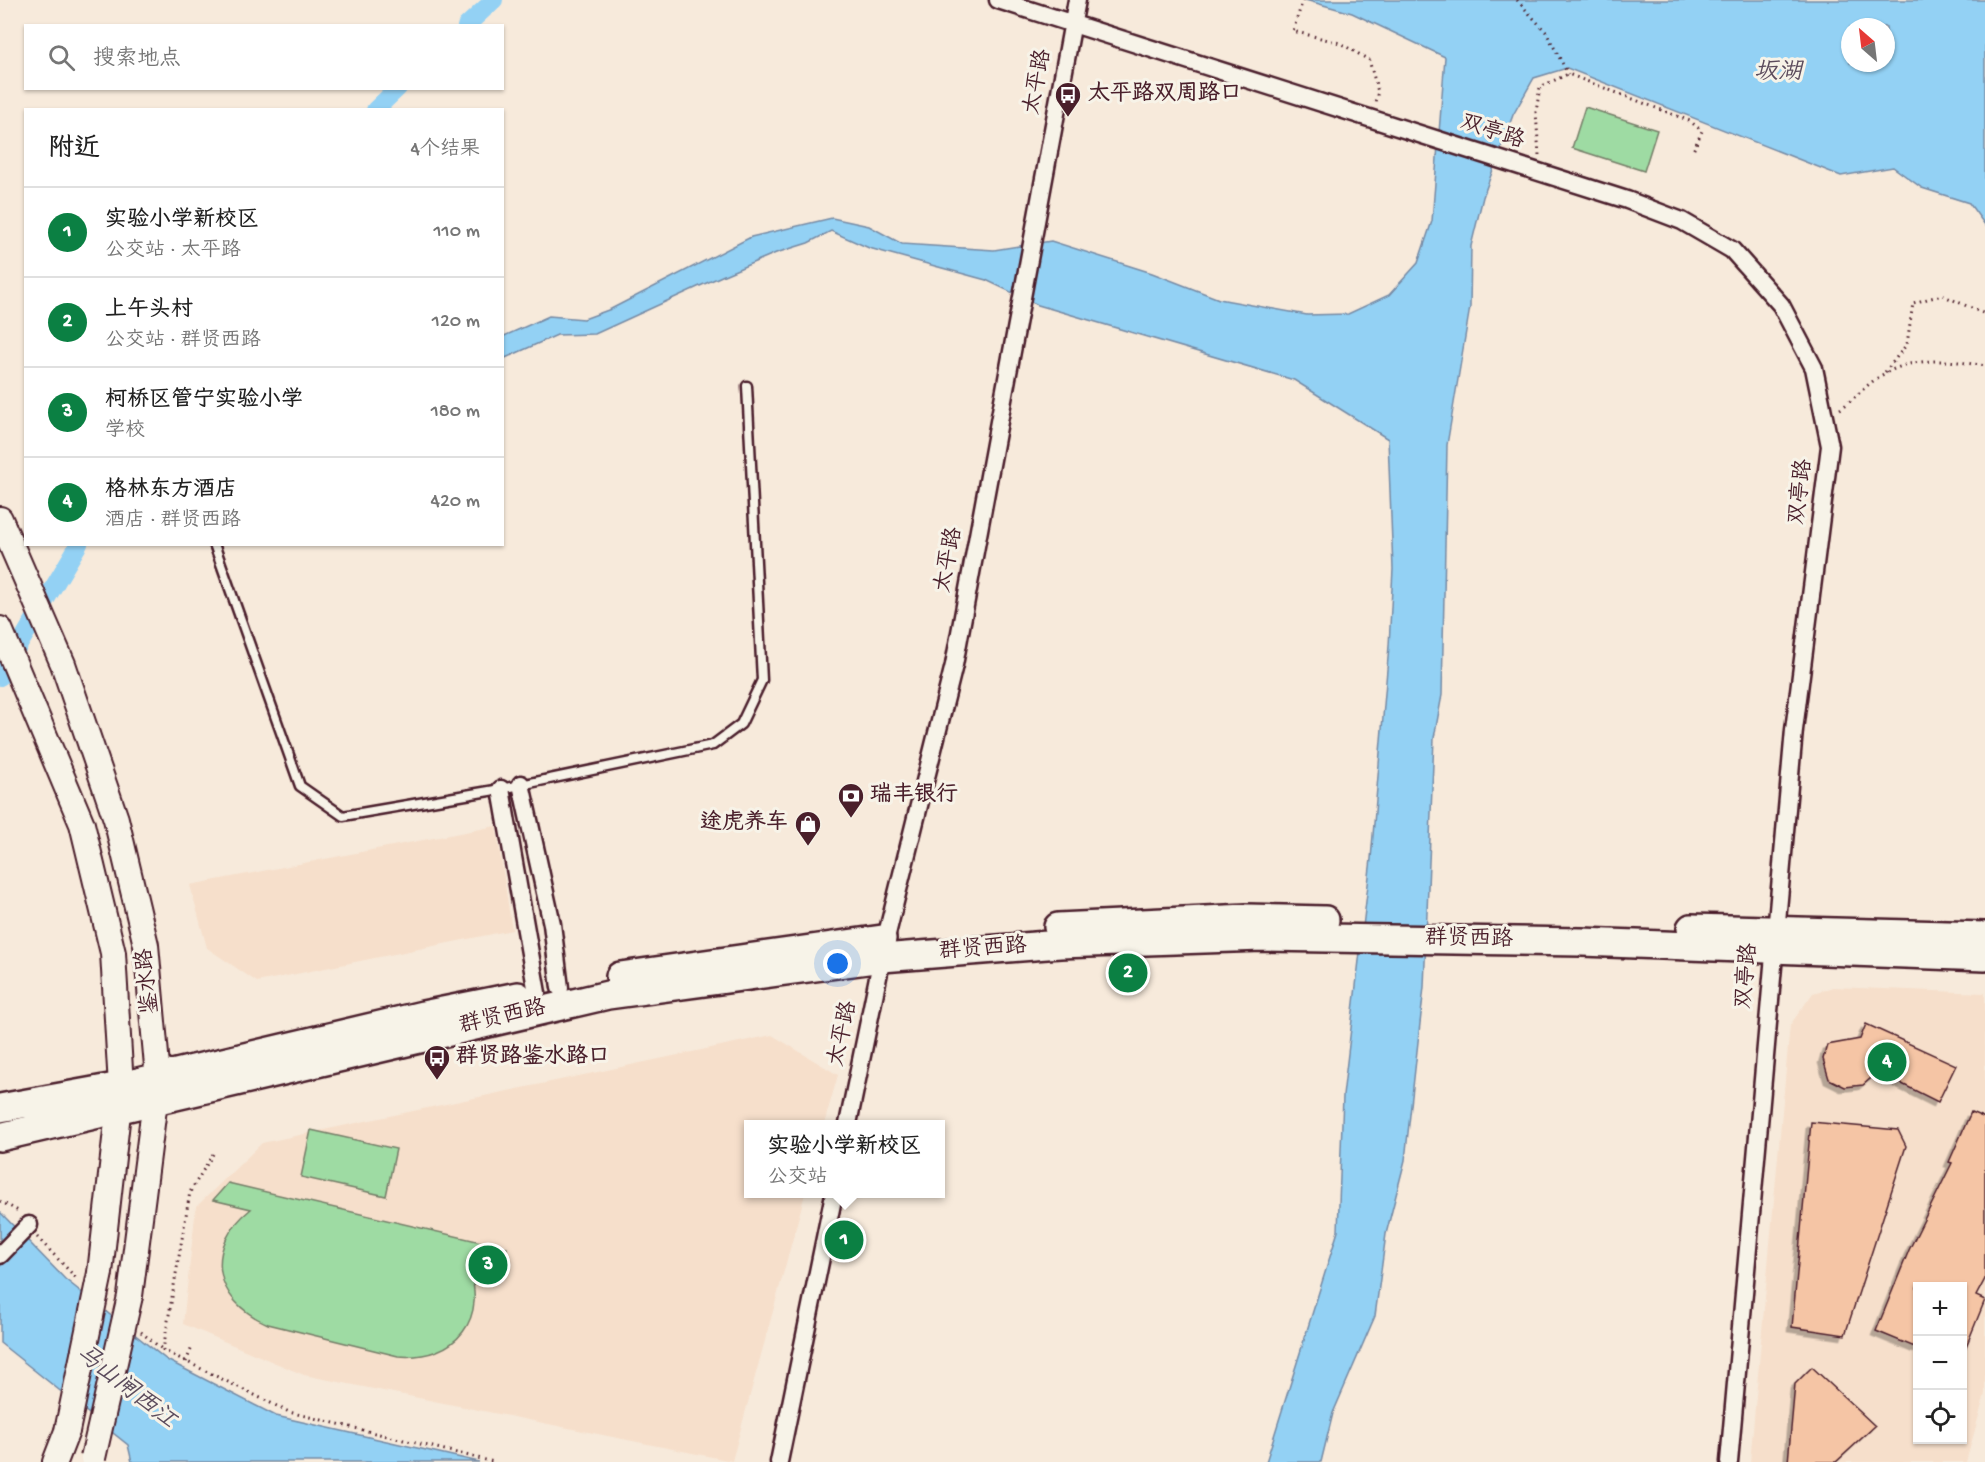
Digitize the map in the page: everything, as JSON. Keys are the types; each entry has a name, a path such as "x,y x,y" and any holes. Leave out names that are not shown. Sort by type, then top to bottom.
{"main road":[{"name":"群贤西路","path":"156,1090 423,1015 657,969 884,948 1109,923 1247,918 1359,929 1430,931 1773,939 1985,936"},
{"name":"群贤西路","path":"1773,939 1985,957"},
{"name":"群贤西路","path":"0,1137 119,1099 156,1090 609,995 884,948"},
{"name":"群贤西路","path":"0,1108 119,1099"}],"street":[{"name":"双亭路","path":"998,0 1627,200 1682,221 1732,250 1781,305 1814,368 1830,446 1794,730 1773,939 1729,1462"},
{"name":"太平路","path":"849,1120 884,948 954,665 1077,0"},
{"name":"鉴水路","path":"0,519 32,586 63,664 116,819 146,945 156,1090 130,1296 92,1460"},
{"name":"鉴水路","path":"0,628 82,824 113,953 119,1099 100,1273 67,1431 55,1462"},
{"path":"521,784 552,924 548,990"},
{"path":"501,789 548,990"},
{"path":"780,1462 833,1198"},
{"path":"0,1255 29,1225"}],"lane":[{"path":"215,546 300,786 343,816 501,789 713,745 741,724 762,680 747,386"}],"path":[{"path":"1304,0 1293,31 1340,43 1369,60 1378,92 1370,118"},
{"path":"1517,0 1546,32 1568,74 1690,121 1702,131 1692,153"},
{"path":"1540,172 1536,112 1540,87 1568,74"},
{"path":"1825,419 1884,373 1906,344 1913,303 1942,295 1985,314"},
{"path":"1884,373 1912,364 1941,359 1985,366"},
{"path":"213,1154 190,1192 163,1350 289,1412 494,1462"},
{"path":"186,1362 192,1347"}],"shaded area":[{"path":"496,826 512,930 257,982 207,948 190,885"},
{"path":"1833,987 1985,993 1985,1394 1966,1462 1750,1462 1790,1025 1813,993"},
{"path":"772,1035 838,1075 825,1120 744,1120 744,1198 804,1198 732,1461 304,1375 183,1324 196,1207 262,1143"}],"green space":[{"path":"1585,107 1657,130 1644,171 1572,148"},
{"path":"311,1130 396,1149 386,1196 301,1177"},
{"path":"228,1183 507,1248 502,1270 467,1263 473,1283 474,1301 471,1318 463,1332 451,1343 419,1356 398,1356 268,1324 249,1314 235,1301 226,1287 221,1272 221,1256 226,1240 236,1224 251,1209 213,1200"}],"water":[{"name":"坂湖","path":"1305,0 1985,0 1985,225 1969,203 1922,188 1893,167 1841,176 1567,68 1534,78 1513,115 1483,197 1471,246 1470,307 1447,445 1442,695 1434,738 1424,987 1405,1160 1386,1234 1375,1316 1333,1413 1321,1462 1266,1462 1338,1231 1343,1096 1371,859 1389,646 1393,569 1388,439 1294,380 1038,305 986,280 869,248 831,231 808,243 776,253 724,275 595,334 557,335 504,359 504,336 549,316 584,319 611,309 751,237 832,218 869,226 902,244 994,250 1051,241 1152,273 1219,299 1307,315 1348,314 1389,295 1418,263 1432,221 1445,57 1352,13"},
{"name":"马山闸西江","path":"0,1212 65,1279 167,1360 276,1416 479,1462 132,1462 128,1445 0,1343"}],"building":[{"path":"1866,1024 1956,1065 1938,1102 1878,1072 1863,1085 1845,1087 1829,1079 1823,1059 1827,1045 1860,1039"},
{"path":"1971,1112 1985,1118 1985,1279 1976,1296 1985,1300 1967,1344 1967,1282 1913,1282 1913,1346 1876,1331 1909,1250 1952,1163 1949,1162"},
{"path":"1811,1122 1898,1130 1906,1146 1845,1335 1792,1327"},
{"path":"1812,1367 1875,1426 1836,1462 1788,1462 1795,1384"}],"waterway":[{"path":"468,24 494,0"},
{"path":"377,108 396,90"},
{"path":"0,677 78,546"}],"place":[{"name":"太平路双周路口","path":"1068,118"},
{"name":"瑞丰银行","path":"851,819"},
{"name":"途虎养车","path":"808,847"},
{"name":"上午头村","path":"1128,973"},
{"name":"格林东方酒店","path":"1887,1062"},
{"name":"群贤路鉴水路口","path":"437,1081"},
{"name":"实验小学新校区","path":"844,1240"},
{"name":"柯桥区管宁实验小学","path":"488,1265"}]}
